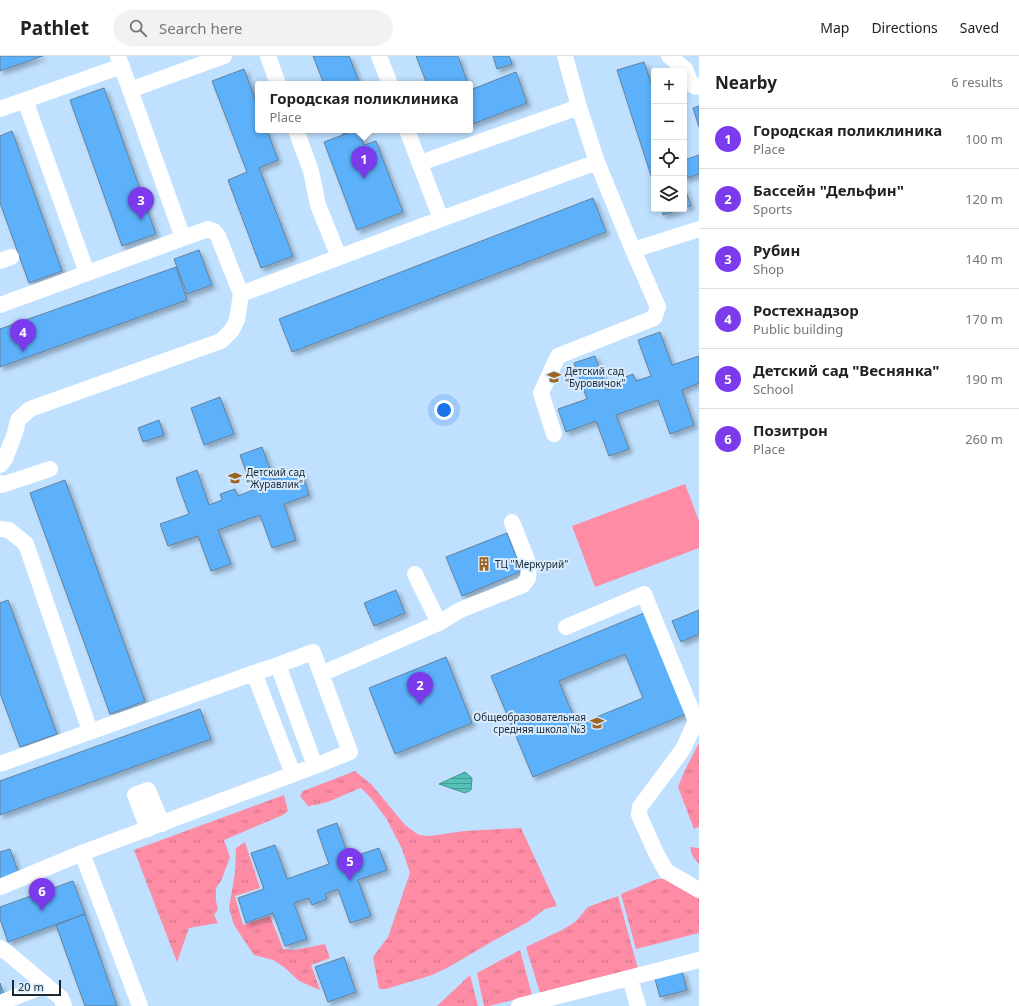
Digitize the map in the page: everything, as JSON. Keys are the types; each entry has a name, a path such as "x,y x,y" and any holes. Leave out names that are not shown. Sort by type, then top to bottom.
{"lane":[{"path":"130,90 224,56"},
{"path":"268,56 277,81"},
{"path":"379,56 389,81"},
{"path":"554,434 541,393 558,356 654,318 658,307 597,162 578,107 565,56"},
{"path":"669,56 685,69 691,84 696,87 699,86"},
{"path":"0,109 120,61 183,238"},
{"path":"25,100 87,273"},
{"path":"420,163 578,107"},
{"path":"297,133 311,171 318,205 339,257"},
{"path":"408,133 441,219"},
{"path":"241,294 597,162"},
{"path":"0,306 208,229 214,231 218,236 241,294 236,320 232,330 221,341 30,408 18,420 15,433 5,459 0,465"},
{"path":"634,250 699,229"},
{"path":"0,483 2,485 50,469"},
{"path":"321,674 439,623 460,610 523,585 528,578 529,565 512,522"},
{"path":"0,529 10,530 26,544 90,732"},
{"path":"415,574 439,623"},
{"path":"566,627 644,594 696,721 682,749 640,807 639,815 666,871 699,890"},
{"path":"0,887 82,853 350,752 313,652 90,732 1,761"},
{"path":"278,665 315,766"},
{"path":"254,673 293,774"},
{"path":"82,853 140,1006"},
{"path":"0,948 8,953 61,998 64,1006"},
{"path":"519,1006 538,1004 699,960"},
{"path":"630,978 638,1006"},
{"path":"0,1003 46,985"}],"green space":[{"path":"685,484 699,521 699,548 595,587 572,526"},
{"path":"699,743 699,827 694,829 678,787"},
{"path":"355,771 372,785 405,825 419,835 430,836 464,831 521,828 557,906 545,909 528,922 432,975 386,989 379,989 373,957 388,937 410,873 402,849 386,818 361,788 316,805 308,806 300,796 303,791"},
{"path":"284,795 288,811 283,815 224,840 230,857 221,881 216,888 216,901 218,909 214,915 218,923 189,928 177,962 134,850"},
{"path":"245,842 260,888 235,896 243,925 270,916 283,949 294,950 325,944 330,958 311,965 320,990 299,981 284,967 273,960 254,955 234,925 229,908 235,873 236,848"},
{"path":"690,847 699,848 699,864 693,857"},
{"path":"657,879 669,879 699,897 699,933 636,949 621,894"},
{"path":"618,896 638,969 540,993 526,947 562,930 575,922 588,907"},
{"path":"520,950 532,995 484,1006 477,973"},
{"path":"470,975 478,1006 437,1006"}],"shaded area":[{"path":"465,772 472,778 471,790 465,793 439,784"}],"building":[{"path":"0,56 43,56 0,71"},
{"path":"313,56 349,56 359,81 323,81"},
{"path":"416,56 458,56 467,81 426,81"},
{"path":"493,56 509,56 512,64 497,69"},
{"path":"644,62 651,83 651,176 617,70"},
{"path":"244,69 255,99 255,133 268,133 278,160 259,168 293,256 261,268 228,180 247,172 212,81"},
{"path":"516,72 527,103 473,124 473,89"},
{"path":"104,88 156,234 122,246 70,100"},
{"path":"699,106 699,127 693,108"},
{"path":"12,131 62,271 29,283 0,203 0,136"},
{"path":"348,133 359,133 364,145 376,141 403,212 357,230 324,142"},
{"path":"699,155 699,174 687,178 687,159"},
{"path":"687,195 691,206 687,207"},
{"path":"593,198 606,232 292,352 279,319"},
{"path":"662,212 672,212 663,215"},
{"path":"199,250 212,285 187,294 174,259"},
{"path":"176,267 187,300 0,367 0,329"},
{"path":"660,332 672,365 699,356 699,383 682,390 694,425 670,434 658,400 616,415 629,449 609,456 596,421 566,432 558,409 587,399 574,363 595,356 607,390 620,386 618,380 633,374 636,381 651,376 638,340"},
{"path":"220,397 234,434 204,445 191,408"},
{"path":"159,420 164,435 143,442 138,428"},
{"path":"262,447 274,480 301,470 309,495 284,504 296,540 272,548 260,515 218,530 231,564 211,571 198,536 168,546 160,524 189,514 176,478 197,470 209,505 222,500 220,494 235,489 238,496 253,490 240,455"},
{"path":"65,480 145,701 110,714 30,493"},
{"name":"ТЦ \"Меркурий\"","path":"507,533 522,571 462,596 446,557"},
{"path":"396,590 405,613 374,626 364,603"},
{"path":"8,600 57,734 20,747 0,693 0,603"},
{"path":"699,610 699,634 681,642 672,621"},
{"path":"644,613 686,714 533,777 491,676","holes":["625,654 643,698 577,725 559,681"]},
{"path":"446,657 472,723 395,754 369,688"},
{"path":"200,709 211,739 0,815 0,781"},
{"path":"337,823 349,858 379,848 387,870 358,880 371,916 350,923 338,889 325,894 327,899 312,905 309,898 294,903 307,939 285,946 273,913 246,923 238,898 264,889 251,853 275,845 287,879 329,864 317,830"},
{"path":"10,849 20,877 0,884 0,852"},
{"path":"73,881 85,914 8,942 0,919 0,907"},
{"path":"85,914 117,1006 85,1006 56,925"},
{"path":"344,957 356,992 328,1002 315,967"},
{"path":"682,971 687,990 660,997 655,979"},
{"path":"0,983 4,994 0,995"}],"place":[{"name":"Городская поликлиника","path":"364,179"},
{"name":"Рубин","path":"141,220"},
{"name":"Ростехнадзор","path":"23,352"},
{"name":"Детский сад \"Буровичок\"","path":"554,377"},
{"name":"Детский сад \"Журавлик\"","path":"235,478"},
{"name":"ТЦ \"Меркурий\"","path":"484,564"},
{"name":"Бассейн \"Дельфин\"","path":"420,705"},
{"name":"Общеобразовательная средняя школа №3","path":"597,723"},
{"name":"Детский сад \"Веснянка\"","path":"350,881"},
{"name":"Позитрон","path":"42,911"}]}
